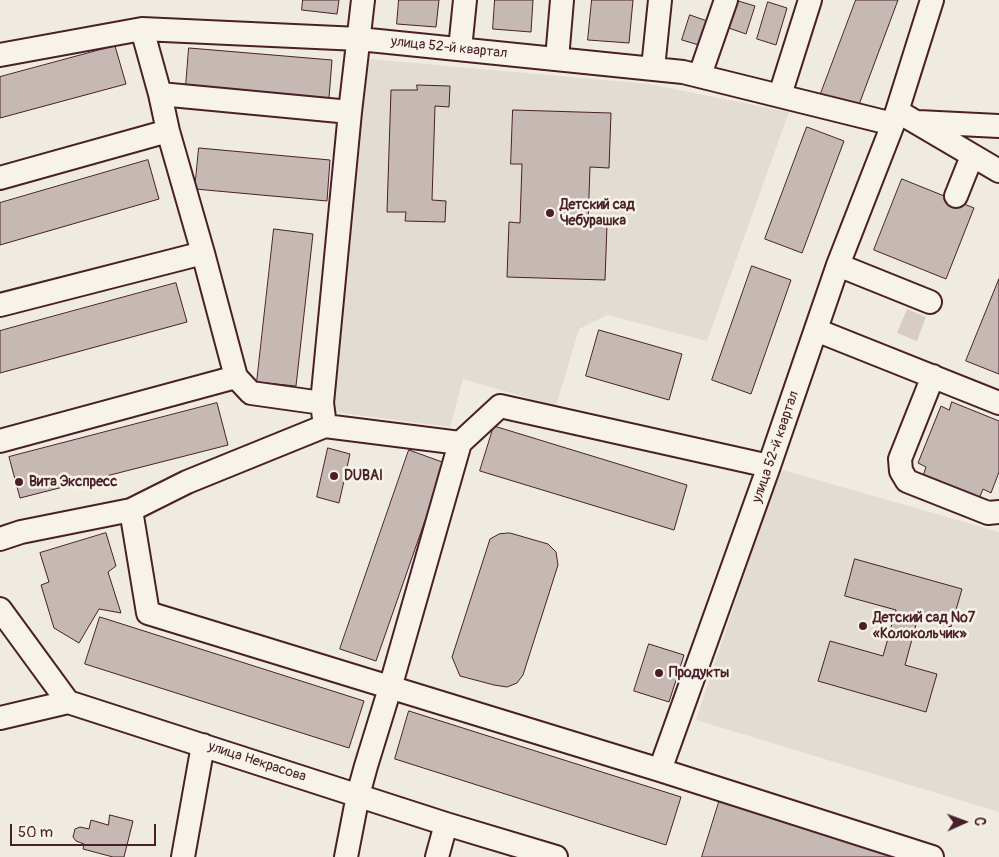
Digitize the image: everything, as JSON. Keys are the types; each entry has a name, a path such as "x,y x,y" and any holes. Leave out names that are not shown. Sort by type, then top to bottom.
{"street":[{"path":"325,426 322,403 350,112 363,0"},
{"path":"460,49 465,0"},
{"path":"557,59 562,0"},
{"path":"653,68 660,0"},
{"path":"700,76 726,0"},
{"path":"780,95 810,0"},
{"name":"улица 52-й квартал","path":"660,770 770,466 838,265 902,119 932,0"},
{"path":"142,29 236,378 251,393 322,403"},
{"name":"улица 52-й квартал","path":"0,55 142,29 359,39 653,68 700,76 780,95 902,119 999,171"},
{"path":"160,94 350,112"},
{"path":"902,119 999,126"},
{"path":"0,178 168,131"},
{"path":"956,196 972,156"},
{"path":"0,305 203,253"},
{"path":"838,265 930,302"},
{"path":"816,330 999,403"},
{"path":"933,376 900,459 901,471 907,481 988,513 999,512"},
{"path":"0,441 236,378"},
{"path":"346,857 358,795 460,443 500,406 770,466"},
{"path":"0,539 21,532 131,510 187,482 325,426 460,443"},
{"path":"131,510 148,613 660,770 932,857"},
{"path":"0,609 68,702 0,718"},
{"name":"улица Некрасова","path":"68,702 446,824 511,850 556,857"},
{"path":"183,857 203,745"},
{"path":"437,857 446,824"}],"shaded area":[{"name":"Детский сад Чебурашка","path":"359,58 649,84 789,112 707,341 607,315 579,329 556,406 463,379 450,427 334,412"},
{"path":"907,309 926,317 917,341 897,333"},
{"name":"Детский сад №7 «Колокольчик»","path":"779,469 999,532 999,812 696,720"}],"building":[{"path":"303,0 339,0 337,14 302,10"},
{"path":"399,0 439,0 436,27 397,24"},
{"path":"495,0 533,0 531,32 493,29"},
{"path":"592,0 633,0 629,43 588,40"},
{"path":"735,0 755,6 746,34 726,27"},
{"path":"856,0 898,0 857,110 820,96"},
{"path":"768,2 787,8 776,45 757,39"},
{"path":"690,15 710,22 702,46 682,40"},
{"path":"115,46 126,84 0,118 0,77"},
{"path":"189,48 332,60 329,98 186,86"},
{"path":"417,85 450,86 449,107 435,106 432,200 446,201 445,222 405,221 406,212 387,212 391,90 417,90"},
{"path":"513,110 611,113 609,168 590,167 588,224 607,225 605,280 507,277 509,222 520,223 522,164 511,164"},
{"path":"807,127 844,141 802,253 765,239"},
{"path":"199,148 330,160 327,201 195,189"},
{"path":"148,160 159,199 0,245 0,203"},
{"path":"902,179 974,208 946,279 874,250"},
{"path":"274,229 313,234 296,386 257,382"},
{"path":"752,266 791,280 751,394 712,380"},
{"path":"999,279 999,374 966,361"},
{"path":"176,283 187,322 0,373 0,331"},
{"path":"599,330 682,354 669,400 586,376"},
{"path":"952,402 999,421 999,472 991,493 983,489 979,499 923,476 926,467 918,463 941,406 949,410"},
{"path":"217,403 228,445 20,498 9,457"},
{"path":"494,426 687,485 674,530 480,471"},
{"name":"DUBAI","path":"328,448 350,454 339,503 317,497"},
{"path":"409,450 445,463 376,661 340,649"},
{"path":"106,533 116,566 108,572 121,613 99,609 79,643 54,628 41,585 49,582 40,553"},
{"path":"510,533 548,544 556,552 558,565 523,675 517,683 507,687 460,676 452,657 490,539 499,534"},
{"path":"855,559 962,589 951,627 918,617 905,665 937,674 926,712 818,681 830,641 883,656 896,610 845,596"},
{"path":"100,617 364,701 349,748 85,664"},
{"name":"Продукты","path":"649,644 684,655 669,702 634,691"},
{"path":"409,711 681,797 666,845 395,759"},
{"path":"720,799 902,857 702,857"},
{"path":"110,815 133,821 124,857 113,857 83,849 84,844 76,841 73,837 75,829 80,827 89,829 91,820 108,825"}],"place":[{"name":"Детский сад Чебурашка","path":"550,213"},
{"name":"DUBAI","path":"334,476"},
{"name":"Вита Экспресс","path":"19,482"},
{"name":"Детский сад №7 «Колокольчик»","path":"863,626"},
{"name":"Продукты","path":"659,673"}]}
